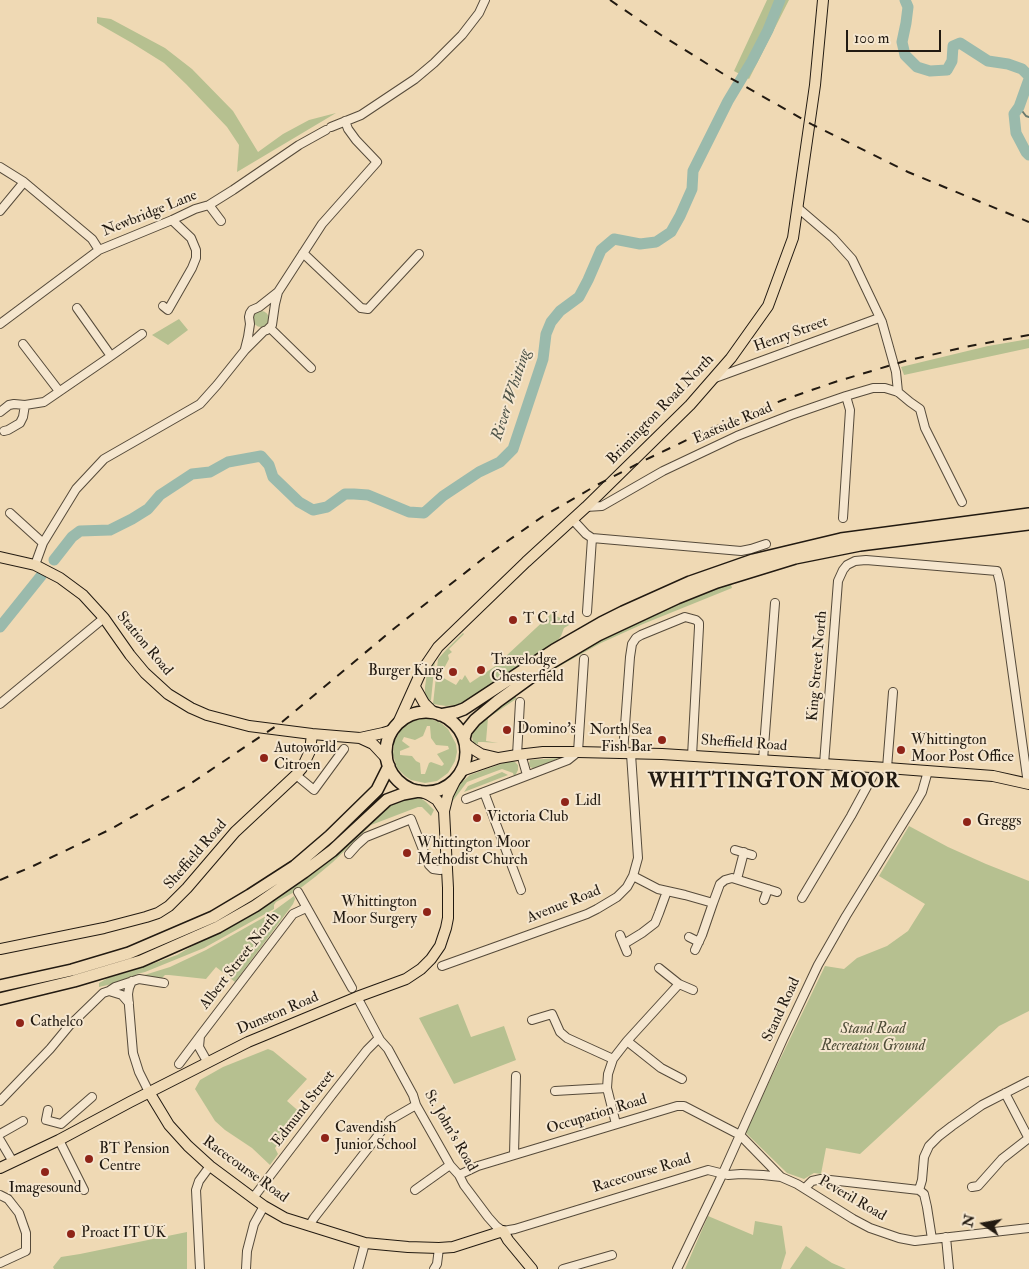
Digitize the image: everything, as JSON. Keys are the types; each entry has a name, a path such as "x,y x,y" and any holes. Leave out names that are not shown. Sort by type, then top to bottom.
{"highway":[{"path":"1029,514 841,539 753,560 690,582 601,623 554,650 464,709 437,714 421,712 406,717 396,727 387,743 388,763 394,776 402,784 412,789 432,792 448,785 459,774 464,761 466,731 474,720 498,701 549,664 598,635 677,598 717,582 795,558 860,545 1029,524"},
{"path":"437,714 450,720 465,741"},
{"path":"0,986 72,970 129,954 213,917 295,866 348,820 377,790 388,763"},
{"path":"0,998 74,981 140,961 218,927 255,906 332,851 387,800 402,794 420,791"}],"main road":[{"name":"Brimington Road North","path":"396,727 421,672 438,647 526,562 573,520 690,405 731,358 768,306 793,238 815,84 823,0"},
{"name":"Station Road","path":"0,557 34,565 52,573 79,591 104,618 130,655 145,672 179,702 207,715 249,726 360,738 384,733 396,727"},
{"path":"415,687 424,703 437,714"},
{"name":"Sheffield Road","path":"0,949 104,928 158,913 169,906 179,898 234,832 302,768 310,751 312,734"},
{"path":"360,738 373,744 388,763"},
{"path":"465,741 472,749 481,754 499,758"},
{"path":"459,774 499,758 519,754 578,752"},
{"name":"Sheffield Road","path":"578,752 692,756 928,771 993,776 1029,784"},
{"name":"Dunston Road","path":"0,1168 248,1042 406,979 421,969 440,946 448,918 444,811 448,795 459,774"},
{"path":"420,791 437,800 444,811"},
{"name":"Racecourse Road","path":"149,1092 169,1125 188,1146 210,1166 253,1198 285,1218 365,1243 408,1247 453,1247 503,1231"},
{"name":"St. John's Road","path":"503,1231 532,1269"}],"street":[{"name":"Newbridge Lane","path":"0,324 99,250 195,209 209,205 299,145 317,139 329,129 361,115 381,103 416,79 434,63 462,35 479,13 485,0"},
{"path":"34,565 43,542 76,488 98,465 104,459 200,404 245,350 273,322 278,292 303,253 322,224 377,162 356,140 345,121"},
{"path":"0,167 24,182 92,239 99,250"},
{"path":"0,211 24,182"},
{"path":"209,205 221,221"},
{"path":"798,208 833,238 852,259 882,322 896,372 898,392 920,409 925,428 962,502"},
{"path":"163,306 168,310 196,258 196,250 191,238 172,220"},
{"path":"303,253 361,308 368,310 419,254"},
{"path":"245,350 250,313 278,292"},
{"path":"259,307 270,310 273,316"},
{"path":"77,308 111,356"},
{"name":"Henry Street","path":"713,378 879,318"},
{"path":"250,324 256,330 267,330 311,368"},
{"path":"0,412 9,405 44,402 142,334"},
{"path":"23,344 59,391"},
{"name":"Eastside Road","path":"586,507 602,506 663,471 737,436 791,415 873,388 885,388 898,392"},
{"path":"843,518 850,410 846,396"},
{"path":"1,430 8,430 20,423 25,405"},
{"path":"10,513 43,542"},
{"path":"573,520 592,538 741,551 766,544"},
{"path":"587,612 592,538"},
{"path":"705,558 706,548"},
{"name":"King Street North","path":"824,764 838,581 847,565 866,560 996,571 1000,583 1029,784"},
{"path":"763,760 775,603"},
{"path":"0,704 104,618"},
{"name":"Avenue Road","path":"442,966 598,909 617,897 627,887 633,876 638,858 627,754 630,649 636,638 641,635 685,618 691,618 699,623 700,634 692,756"},
{"path":"466,799 568,760 578,752 584,658"},
{"path":"802,898 882,768 893,692"},
{"path":"520,702 519,754 527,776"},
{"path":"296,775 314,790 335,756 344,749"},
{"name":"Stand Road","path":"677,1269 827,947 922,792 928,771"},
{"path":"484,792 521,890"},
{"path":"350,854 356,845 366,837 414,817 429,865 434,869 446,869"},
{"path":"735,850 748,854 737,879"},
{"path":"633,876 651,886 713,903"},
{"path":"694,950 699,942 720,884 725,880 737,879 777,892"},
{"path":"764,900 768,889"},
{"path":"624,944 655,923 667,891"},
{"path":"298,892 352,988"},
{"name":"Albert Street North","path":"179,1064 293,914 306,908"},
{"path":"620,935 627,952"},
{"path":"689,937 699,942"},
{"path":"463,948 465,957"},
{"path":"659,968 679,984 693,990"},
{"path":"0,1101 103,993 139,979 164,983"},
{"name":"Racecourse Road","path":"132,981 129,988 129,1003 133,1053 136,1065 149,1092"},
{"path":"616,1124 607,1088 608,1074 613,1059 679,984"},
{"path":"109,991 122,995 129,1003"},
{"name":"St. John's Road","path":"357,998 379,1038 388,1049 413,1095 416,1106 450,1165 459,1174 464,1185 488,1217 503,1231"},
{"path":"532,1020 552,1014 560,1032 567,1038 613,1059"},
{"path":"200,1036 199,1047 208,1063"},
{"name":"Edmund Street","path":"253,1198 367,1050 379,1038"},
{"path":"627,1041 661,1068 682,1079"},
{"path":"514,1154 516,1076"},
{"path":"919,1190 924,1157 929,1146 939,1136 982,1105 1029,1082"},
{"path":"555,1092 607,1088"},
{"path":"972,1187 978,1186 1002,1159 1029,1139 1005,1093"},
{"path":"61,1124 92,1097"},
{"path":"309,1226 390,1120 416,1106"},
{"name":"Occupation Road","path":"459,1174 514,1154 677,1106 684,1106 740,1135 782,1177"},
{"path":"48,1110 46,1120 61,1124"},
{"path":"0,1134 23,1121"},
{"path":"61,1124 62,1138 84,1190"},
{"path":"0,1140 13,1162"},
{"path":"415,1190 450,1165"},
{"path":"200,1269 196,1190 199,1181 210,1166"},
{"name":"Racecourse Road","path":"503,1231 708,1170 723,1173"},
{"name":"Peveril Road","path":"723,1173 728,1175 763,1174 782,1177 805,1188 870,1228 899,1238 915,1241 1029,1228"},
{"path":"805,1188 812,1181 820,1179 919,1190 924,1194 932,1239"},
{"path":"0,1195 8,1199 19,1213 26,1233 26,1252 0,1263"},
{"path":"246,1269 247,1251 254,1224 264,1206"},
{"path":"946,1237 949,1269"},
{"path":"358,1269 365,1243"},
{"path":"434,1269 437,1264 439,1248"},
{"path":"563,1269 612,1255"}],"green space":[{"path":"767,0 789,0 749,79 734,71"},
{"path":"97,17 111,19 165,48 192,69 233,111 258,152 283,134 309,120 336,113 237,172 239,145 227,127 164,63 97,23"},
{"path":"258,311 264,311 269,316 267,325 258,327 253,322 253,316"},
{"path":"179,319 188,330 168,345 152,335"},
{"path":"1029,339 1029,348 904,375 901,367 988,346"},
{"path":"730,581 732,588 601,643 525,687 516,694 516,699 488,718 486,741 498,743 473,743 474,729 513,693 623,625"},
{"path":"551,614 563,619 576,621 564,628 557,641 465,702 446,706 433,704 438,659 463,633 449,649 452,652 448,655 449,659 440,676 456,685 465,675 470,683 506,659 505,657"},
{"path":"435,660 431,700 429,701 425,694 427,673"},
{"path":"419,719 431,719 441,723 448,729 456,744 455,761 448,773 437,781 425,783 411,780 397,768 393,755 394,742 400,731 407,724","holes":["427,726 430,726 431,738 436,745 448,746 449,749 437,754 444,764 442,766 431,762 425,774 421,774 420,763 412,756 400,755 400,751 410,747 402,741 404,737 415,740 423,736"]},
{"path":"559,758 535,769 530,767 529,763 530,760"},
{"path":"509,761 515,762 518,765 515,776 513,773 502,769 467,782 452,802 454,793 459,785 470,775"},
{"path":"502,772 508,775 464,792 468,786"},
{"path":"409,797 422,799 426,802 434,810 431,816 422,807 418,807 371,825 315,877 298,890 276,902 274,909 204,948 137,974 129,980 99,987 99,983 108,978 177,955 251,912 390,804"},
{"name":"Stand Road Recreation Ground","path":"909,826 948,847 1029,881 1029,1011 999,1026 860,1154 826,1148 821,1174 814,1173 804,1179 787,1173 745,1132 825,966 844,969 857,958 887,946 908,931 925,904 879,876"},
{"path":"294,896 293,904 235,982 216,967 206,979 169,975 165,975 161,979 138,977 170,967 206,950 268,915"},
{"path":"458,1004 471,1037 504,1026 516,1060 454,1084 419,1018"},
{"path":"268,1049 307,1079 287,1101 302,1114 275,1148 278,1154 270,1165 252,1148 215,1121 195,1089 200,1080 223,1067"},
{"path":"708,1216 753,1235 755,1221 782,1226 786,1253 781,1269 685,1269"},
{"path":"187,1232 187,1269 54,1269 53,1267 61,1257"},
{"path":"806,1246 832,1263 846,1269 790,1269"}],"waterway":[{"name":"River Whitting","path":"54,560 72,537 80,531 110,530 148,509 160,495 192,474 210,472 228,462 261,456 269,465 273,477 299,502 313,510 327,507 345,494 354,494 368,495 409,512 424,513 443,496 479,472 500,462 513,449 543,359 546,334 551,322 560,311 579,297 601,250 614,239 640,244 656,242 671,232 692,189 693,171 728,101 768,30 780,0"},
{"path":"905,0 908,7 902,42 905,55 917,67 930,71 947,70 952,61 953,46 960,43 988,61 1008,64 1022,69 1029,76"},
{"path":"1029,79 1019,107 1014,114 1016,133 1029,155"},
{"path":"1019,107 1029,117"},
{"name":"River Whitting","path":"0,627 41,576"}],"railway":[{"path":"610,0 725,75 813,125 908,172 1029,222"},
{"path":"0,880 109,830 187,786 282,722 396,627 489,554 542,517 597,485 712,428 783,400 905,361 1029,335"}],"place":[{"name":"T C Ltd","path":"513,620"},
{"name":"Travelodge Chesterfield","path":"481,670"},
{"name":"Burger King","path":"453,672"},
{"name":"Domino's","path":"507,730"},
{"name":"North Sea Fish Bar","path":"662,740"},
{"name":"Whittington Moor Post Office","path":"901,750"},
{"name":"Autoworld Citroen","path":"264,758"},
{"name":"Lidl","path":"565,802"},
{"name":"Victoria Club","path":"477,818"},
{"name":"Greggs","path":"967,822"},
{"name":"Whittington Moor Methodist Church","path":"407,853"},
{"name":"Whittington Moor Surgery","path":"427,912"},
{"name":"Cathelco","path":"20,1023"},
{"name":"Cavendish Junior School","path":"325,1138"},
{"name":"BT Pension Centre","path":"89,1159"},
{"name":"Imagesound","path":"45,1172"},
{"name":"Proact IT UK","path":"71,1234"}],"district":[{"name":"WHITTINGTON MOOR","path":"774,783"}]}
